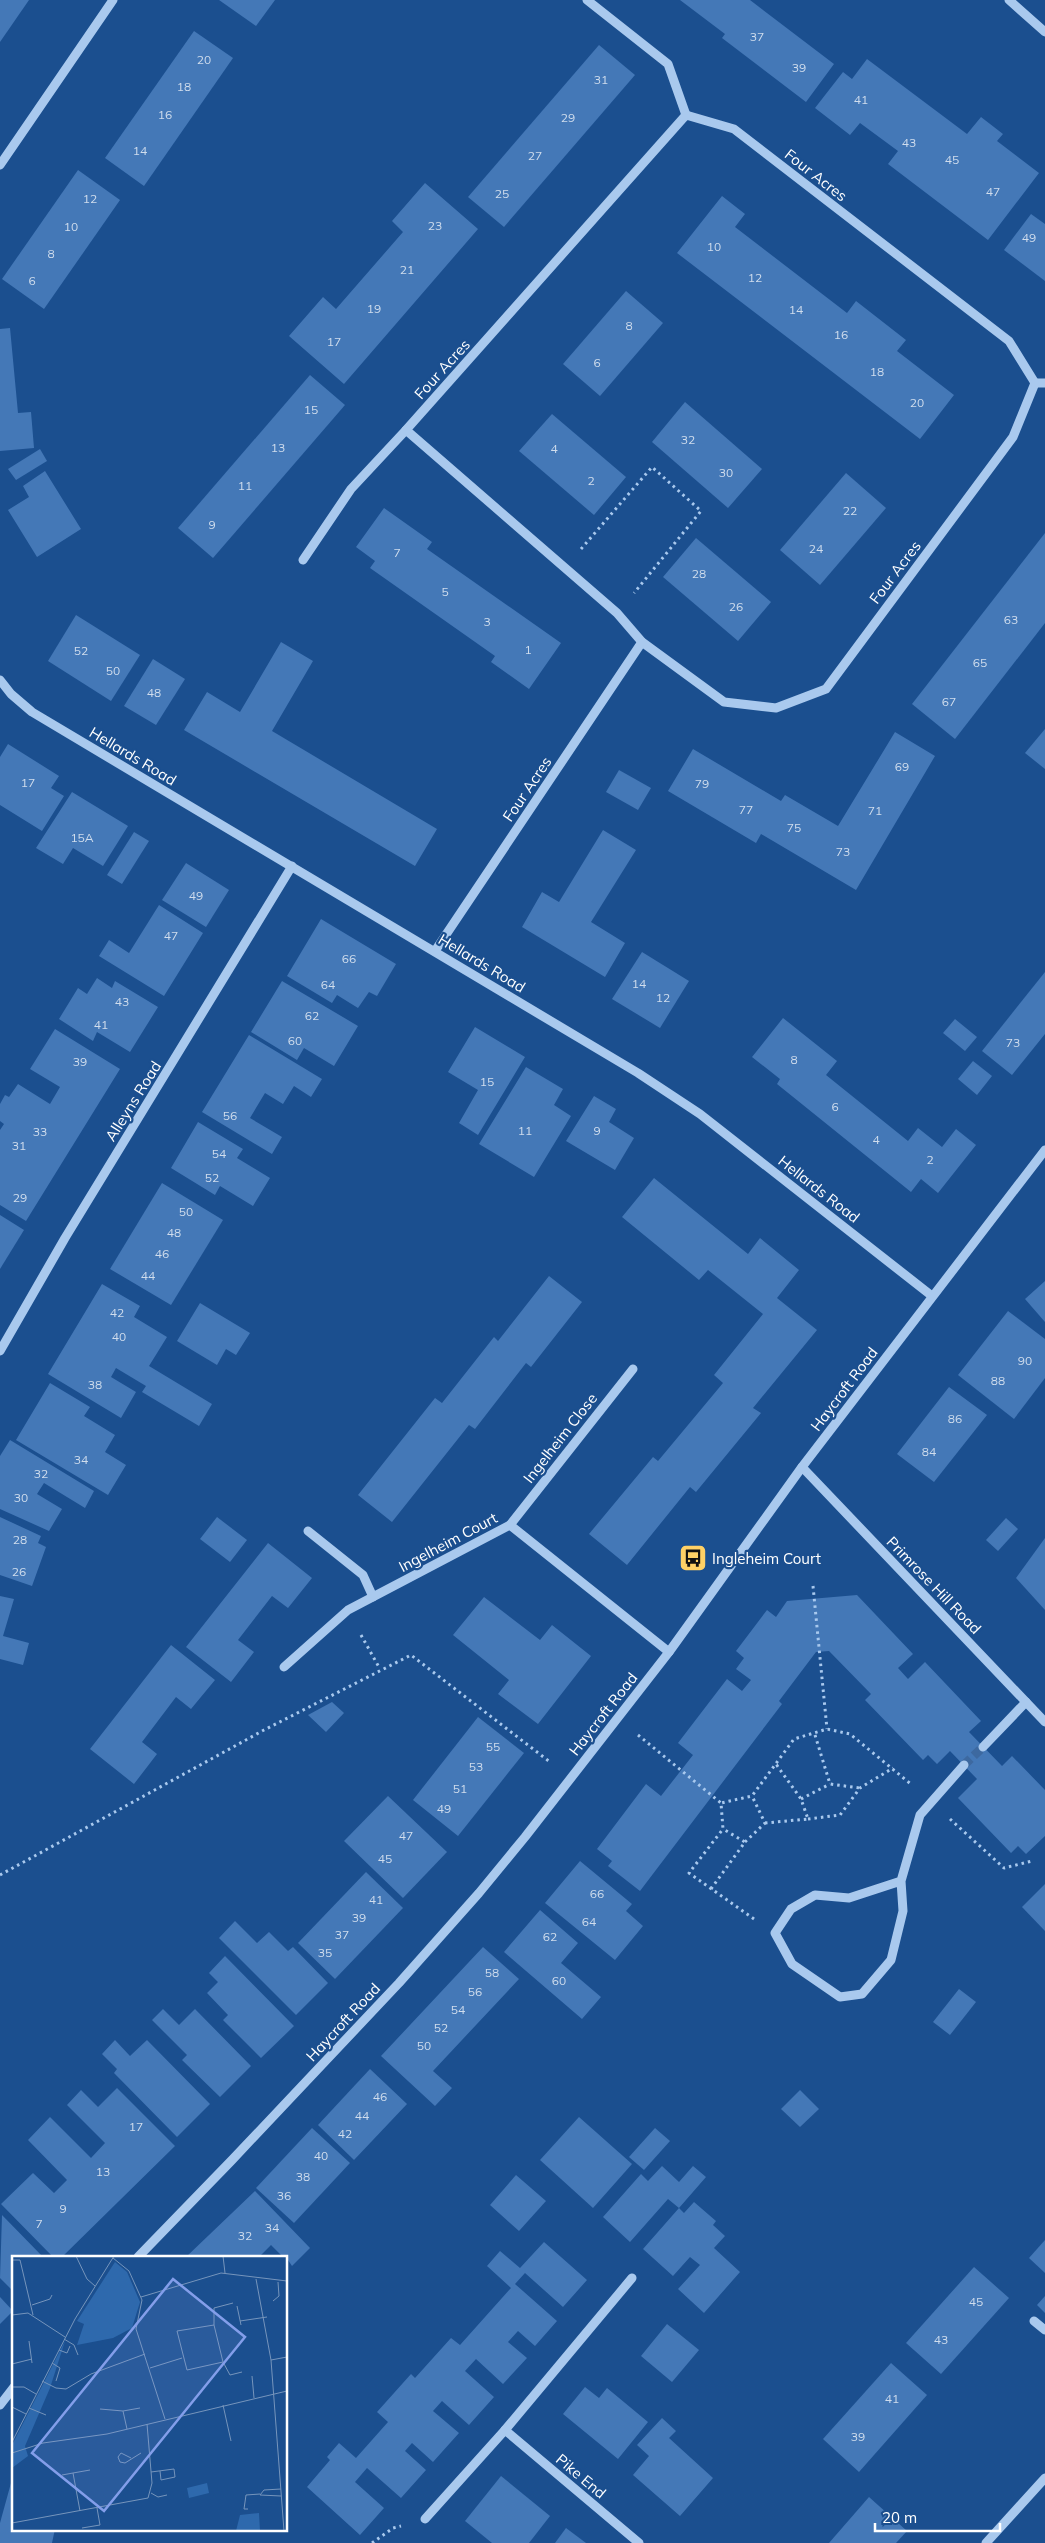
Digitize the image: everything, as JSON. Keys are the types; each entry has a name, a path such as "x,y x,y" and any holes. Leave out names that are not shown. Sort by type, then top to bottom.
{"street":[{"path":"0,166 113,0"},
{"path":"587,0 668,64 686,115"},
{"path":"1009,0 1045,32"},
{"name":"Four Acres","path":"686,115 734,129 1009,341 1035,383 1013,437 826,689 776,708 724,702 642,642 618,613 406,430 686,115"},
{"path":"1035,383 1045,383"},
{"path":"303,560 351,489 406,430"},
{"name":"Four Acres","path":"435,950 642,642"},
{"name":"Hellards Road","path":"0,680 11,694 32,712 435,950 638,1073 700,1114 932,1296"},
{"name":"Alleyns Road","path":"0,1351 65,1238 292,866"},
{"name":"Haycroft Road","path":"139,2256 399,1983 479,1893 669,1652 802,1467 1045,1150"},
{"name":"Ingelheim Close","path":"510,1525 633,1369"},
{"name":"Primrose Hill Road","path":"802,1467 1045,1722"},
{"name":"Ingelheim Court","path":"284,1666 348,1610 510,1525 669,1652"},
{"path":"308,1531 363,1575 373,1597"},
{"path":"983,1747 1026,1702"},
{"path":"902,1881 848,1898 815,1895 791,1909 775,1933 792,1964 840,1997 862,1994 891,1960 903,1911 902,1881 920,1815 964,1765"},
{"path":"426,2520 505,2430 632,2278"},
{"path":"1034,2321 1045,2330"},
{"path":"0,2405 12,2390"},
{"name":"Pike End","path":"505,2430 639,2543"},
{"path":"986,2543 1045,2478"}],"path":[{"path":"564,568 652,467 702,511 618,613"},
{"path":"813,1586 827,1729"},
{"path":"348,1610 380,1669"},
{"path":"0,1875 380,1669 411,1655 571,1778"},
{"path":"618,1718 721,1803 723,1830 689,1873 775,1933"},
{"path":"721,1803 752,1796 794,1739 815,1735 827,1729 850,1734 893,1768 1004,1868 1032,1861"},
{"path":"815,1735 830,1784"},
{"path":"776,1764 801,1799 808,1819"},
{"path":"711,1889 745,1842 765,1823 840,1814 860,1788 893,1768"},
{"path":"801,1799 830,1784 860,1788"},
{"path":"752,1796 765,1823"},
{"path":"723,1830 745,1842"},
{"path":"372,2543 393,2528 426,2520"}],"building":[{"path":"0,0 29,0 0,42"},
{"path":"219,0 275,0 256,26"},
{"path":"680,0 750,0 834,64 806,102 722,38 725,34"},
{"path":"194,31 233,58 144,186 105,158"},
{"path":"599,45 635,75 504,227 468,197"},
{"path":"867,59 967,134 981,117 1003,134 997,141 1039,173 988,240 888,164 898,151 860,123 850,135 815,108 843,72 852,79"},
{"path":"78,170 120,200 44,309 2,279"},
{"path":"425,183 478,229 344,384 289,336 323,297 336,309 403,232 392,221"},
{"path":"722,196 745,214 735,227 847,313 856,301 906,340 897,351 954,395 920,439 677,253"},
{"path":"1031,214 1045,224 1045,281 1004,250"},
{"path":"626,291 663,323 600,396 563,364"},
{"path":"10,328 18,413 31,412 34,448 0,451 0,329"},
{"path":"310,375 345,405 213,558 178,528"},
{"path":"685,402 762,469 728,508 652,442"},
{"path":"552,414 626,477 594,515 519,451"},
{"path":"40,449 47,461 16,480 8,469"},
{"path":"45,471 81,529 37,557 8,510 29,497 23,486"},
{"path":"846,473 886,508 820,585 780,550"},
{"path":"384,508 432,542 427,549 561,643 529,689 491,662 495,656 370,568 375,561 356,547"},
{"path":"1045,533 1045,623 955,739 912,704"},
{"path":"696,538 771,602 738,641 663,577"},
{"path":"76,615 140,655 111,701 48,661"},
{"path":"281,642 313,661 272,731 437,829 415,866 184,730 207,692 240,712"},
{"path":"153,659 185,679 156,725 124,706"},
{"path":"1045,729 1045,769 1025,753"},
{"path":"895,732 935,756 856,890 761,834 756,843 668,791 693,749 781,801 785,795 838,826"},
{"path":"8,744 59,776 51,788 64,796 42,831 0,805 0,757"},
{"path":"619,770 651,788 638,810 606,792"},
{"path":"72,792 128,826 103,866 73,848 63,864 36,848"},
{"path":"603,830 636,850 591,922 625,943 605,977 522,927 542,892 559,902"},
{"path":"134,832 149,841 122,884 107,875"},
{"path":"186,863 229,890 206,927 162,900"},
{"path":"159,905 203,933 164,996 99,956 109,940 129,953"},
{"path":"321,919 396,964 377,996 369,992 358,1008 337,995 332,1003 287,976"},
{"path":"642,952 689,981 660,1028 612,999"},
{"path":"1045,972 1045,1034 1012,1075 982,1051"},
{"path":"97,978 112,988 115,981 158,1007 130,1052 97,1032 93,1041 59,1019 78,988 87,994"},
{"path":"282,981 358,1026 334,1066 304,1048 297,1060 251,1032"},
{"path":"783,1018 837,1061 826,1075 908,1141 918,1128 942,1147 956,1129 976,1145 938,1193 921,1179 911,1192 777,1084 780,1079 752,1057"},
{"path":"955,1019 977,1037 965,1051 943,1033"},
{"path":"475,1027 525,1057 478,1135 459,1123 478,1090 448,1072"},
{"path":"55,1029 120,1069 26,1221 0,1205 0,1130 4,1124 0,1121 0,1104 5,1095 9,1097 18,1084 50,1104 60,1087 30,1069"},
{"path":"249,1035 322,1079 311,1097 294,1086 283,1104 265,1093 250,1118 282,1137 272,1154 202,1112"},
{"path":"973,1061 992,1076 977,1095 958,1079"},
{"path":"526,1067 563,1089 554,1105 571,1116 534,1177 479,1144"},
{"path":"594,1096 616,1109 609,1122 634,1138 615,1170 566,1141"},
{"path":"198,1122 243,1149 237,1158 270,1178 253,1206 220,1186 215,1195 171,1168"},
{"path":"654,1178 748,1254 760,1238 799,1270 777,1298 817,1330 753,1408 761,1413 696,1492 690,1487 627,1565 589,1534 653,1457 658,1461 723,1383 714,1375 763,1314 708,1270 699,1280 622,1217"},
{"path":"162,1183 223,1220 171,1305 110,1269"},
{"path":"0,1215 24,1230 0,1269"},
{"path":"549,1276 582,1302 531,1367 526,1363 475,1429 469,1425 392,1522 358,1495 435,1398 442,1403 494,1337 498,1341"},
{"path":"1045,1281 1045,1322 1025,1299"},
{"path":"102,1284 140,1306 134,1317 167,1337 149,1366 212,1404 199,1426 142,1392 146,1386 116,1368 111,1377 136,1392 121,1418 48,1374"},
{"path":"200,1303 250,1333 236,1355 226,1349 217,1365 177,1341"},
{"path":"1008,1311 1045,1339 1045,1378 1014,1419 958,1375"},
{"path":"50,1383 90,1407 84,1416 115,1435 105,1452 126,1465 108,1495 16,1440"},
{"path":"949,1387 987,1415 934,1482 897,1454"},
{"path":"10,1440 94,1491 85,1508 44,1483 37,1494 62,1509 49,1531 0,1509 0,1456"},
{"path":"0,1517 41,1536 38,1543 46,1547 32,1586 0,1575"},
{"path":"217,1517 247,1540 230,1562 200,1539"},
{"path":"1006,1518 1018,1529 998,1551 986,1540"},
{"path":"1045,1538 1045,1610 1016,1578"},
{"path":"268,1543 312,1578 288,1608 272,1596 238,1640 254,1652 231,1682 186,1647"},
{"path":"857,1595 913,1654 898,1668 908,1679 925,1662 981,1721 969,1732 1002,1766 1012,1756 1045,1790 1045,1836 1026,1854 1018,1846 1011,1853 958,1798 977,1779 950,1751 937,1764 928,1755 923,1760 865,1700 871,1694 829,1651 816,1652 779,1701 782,1704 640,1891 608,1866 612,1861 597,1849 646,1784 661,1796 693,1755 678,1743 727,1679 742,1691 751,1680 736,1669 744,1658 736,1651 767,1610 776,1617 787,1601"},
{"path":"0,1596 14,1599 3,1636 29,1643 23,1665 0,1659"},
{"path":"484,1597 540,1640 552,1625 591,1656 538,1724 498,1694 509,1680 453,1635"},
{"path":"171,1645 215,1680 191,1709 176,1697 142,1742 157,1754 134,1784 90,1749"},
{"path":"332,1702 344,1713 326,1732 308,1715"},
{"path":"478,1717 524,1753 458,1836 413,1800"},
{"path":"388,1796 447,1852 403,1898 344,1841"},
{"path":"580,1861 632,1904 626,1911 643,1926 615,1960 545,1903"},
{"path":"366,1872 403,1908 335,1979 298,1943"},
{"path":"1045,1884 1045,1931 1022,1907"},
{"path":"540,1910 578,1943 561,1963 601,1997 582,2019 504,1952"},
{"path":"235,1921 257,1943 269,1932 288,1951 293,1947 328,1983 296,2015 219,1938"},
{"path":"483,1947 519,1979 433,2071 452,2088 435,2106 381,2056"},
{"path":"225,1956 294,2026 261,2058 223,2020 228,2015 207,1993 218,1982 209,1973"},
{"path":"959,1989 976,2002 950,2035 933,2022"},
{"path":"163,2009 179,2025 195,2009 251,2066 220,2097 182,2060 187,2055 152,2020"},
{"path":"115,2040 130,2056 147,2040 210,2104 177,2137 114,2073 117,2069 102,2054"},
{"path":"370,2069 407,2104 354,2160 318,2125"},
{"path":"117,2088 175,2146 63,2256 52,2256 1,2204 33,2173 54,2193 67,2180 28,2140 50,2117 91,2158 105,2143 67,2105 81,2090 98,2107"},
{"path":"800,2090 819,2109 800,2127 781,2109"},
{"path":"579,2117 632,2164 593,2208 540,2160"},
{"path":"312,2128 350,2163 294,2223 256,2188"},
{"path":"655,2128 670,2141 644,2170 629,2157"},
{"path":"662,2166 679,2182 693,2166 706,2177 679,2208 668,2199 630,2242 603,2217 641,2174 648,2181"},
{"path":"516,2175 546,2201 519,2231 490,2205"},
{"path":"255,2191 310,2248 292,2266 288,2256 282,2256 271,2245 260,2256 187,2256"},
{"path":"694,2202 716,2221 713,2225 725,2236 714,2248 740,2272 704,2313 678,2289 700,2265 690,2257 673,2276 643,2249 679,2208 684,2213"},
{"path":"2,2215 42,2256 12,2256 11,2289 0,2278"},
{"path":"1045,2240 1045,2273 1029,2258"},
{"path":"544,2242 587,2280 563,2307 525,2273 515,2284 557,2321 535,2346 518,2331 508,2342 527,2358 503,2384 476,2359 465,2371 494,2397 469,2425 442,2401 433,2411 459,2433 433,2462 412,2443 405,2451 426,2470 401,2498 367,2468 355,2482 384,2508 360,2535 307,2487 330,2460 327,2457 339,2443 356,2458 388,2422 377,2412 411,2374 415,2378 451,2338 460,2345 511,2288 487,2266 500,2251 520,2268"},
{"path":"974,2267 1009,2298 941,2374 906,2343"},
{"path":"1045,2296 1045,2313 1037,2305"},
{"path":"0,2297 12,2312 0,2324"},
{"path":"667,2324 699,2350 672,2382 641,2356"},
{"path":"891,2363 927,2395 859,2472 823,2439"},
{"path":"585,2387 599,2398 607,2388 648,2422 618,2459 563,2414"},
{"path":"662,2418 676,2431 669,2438 713,2478 680,2516 633,2475 649,2456 637,2445"},
{"path":"501,2476 550,2516 529,2543 492,2543 465,2521"},
{"path":"12,2479 12,2530 55,2530 52,2543 0,2543 0,2523"},
{"path":"869,2497 907,2531 896,2543 829,2543"},
{"path":"566,2528 586,2543 555,2543"}],"tunnel":[{"path":"964,1765 983,1747"}],"place":[{"name":"Ingleheim Court","path":"693,1558"}]}
